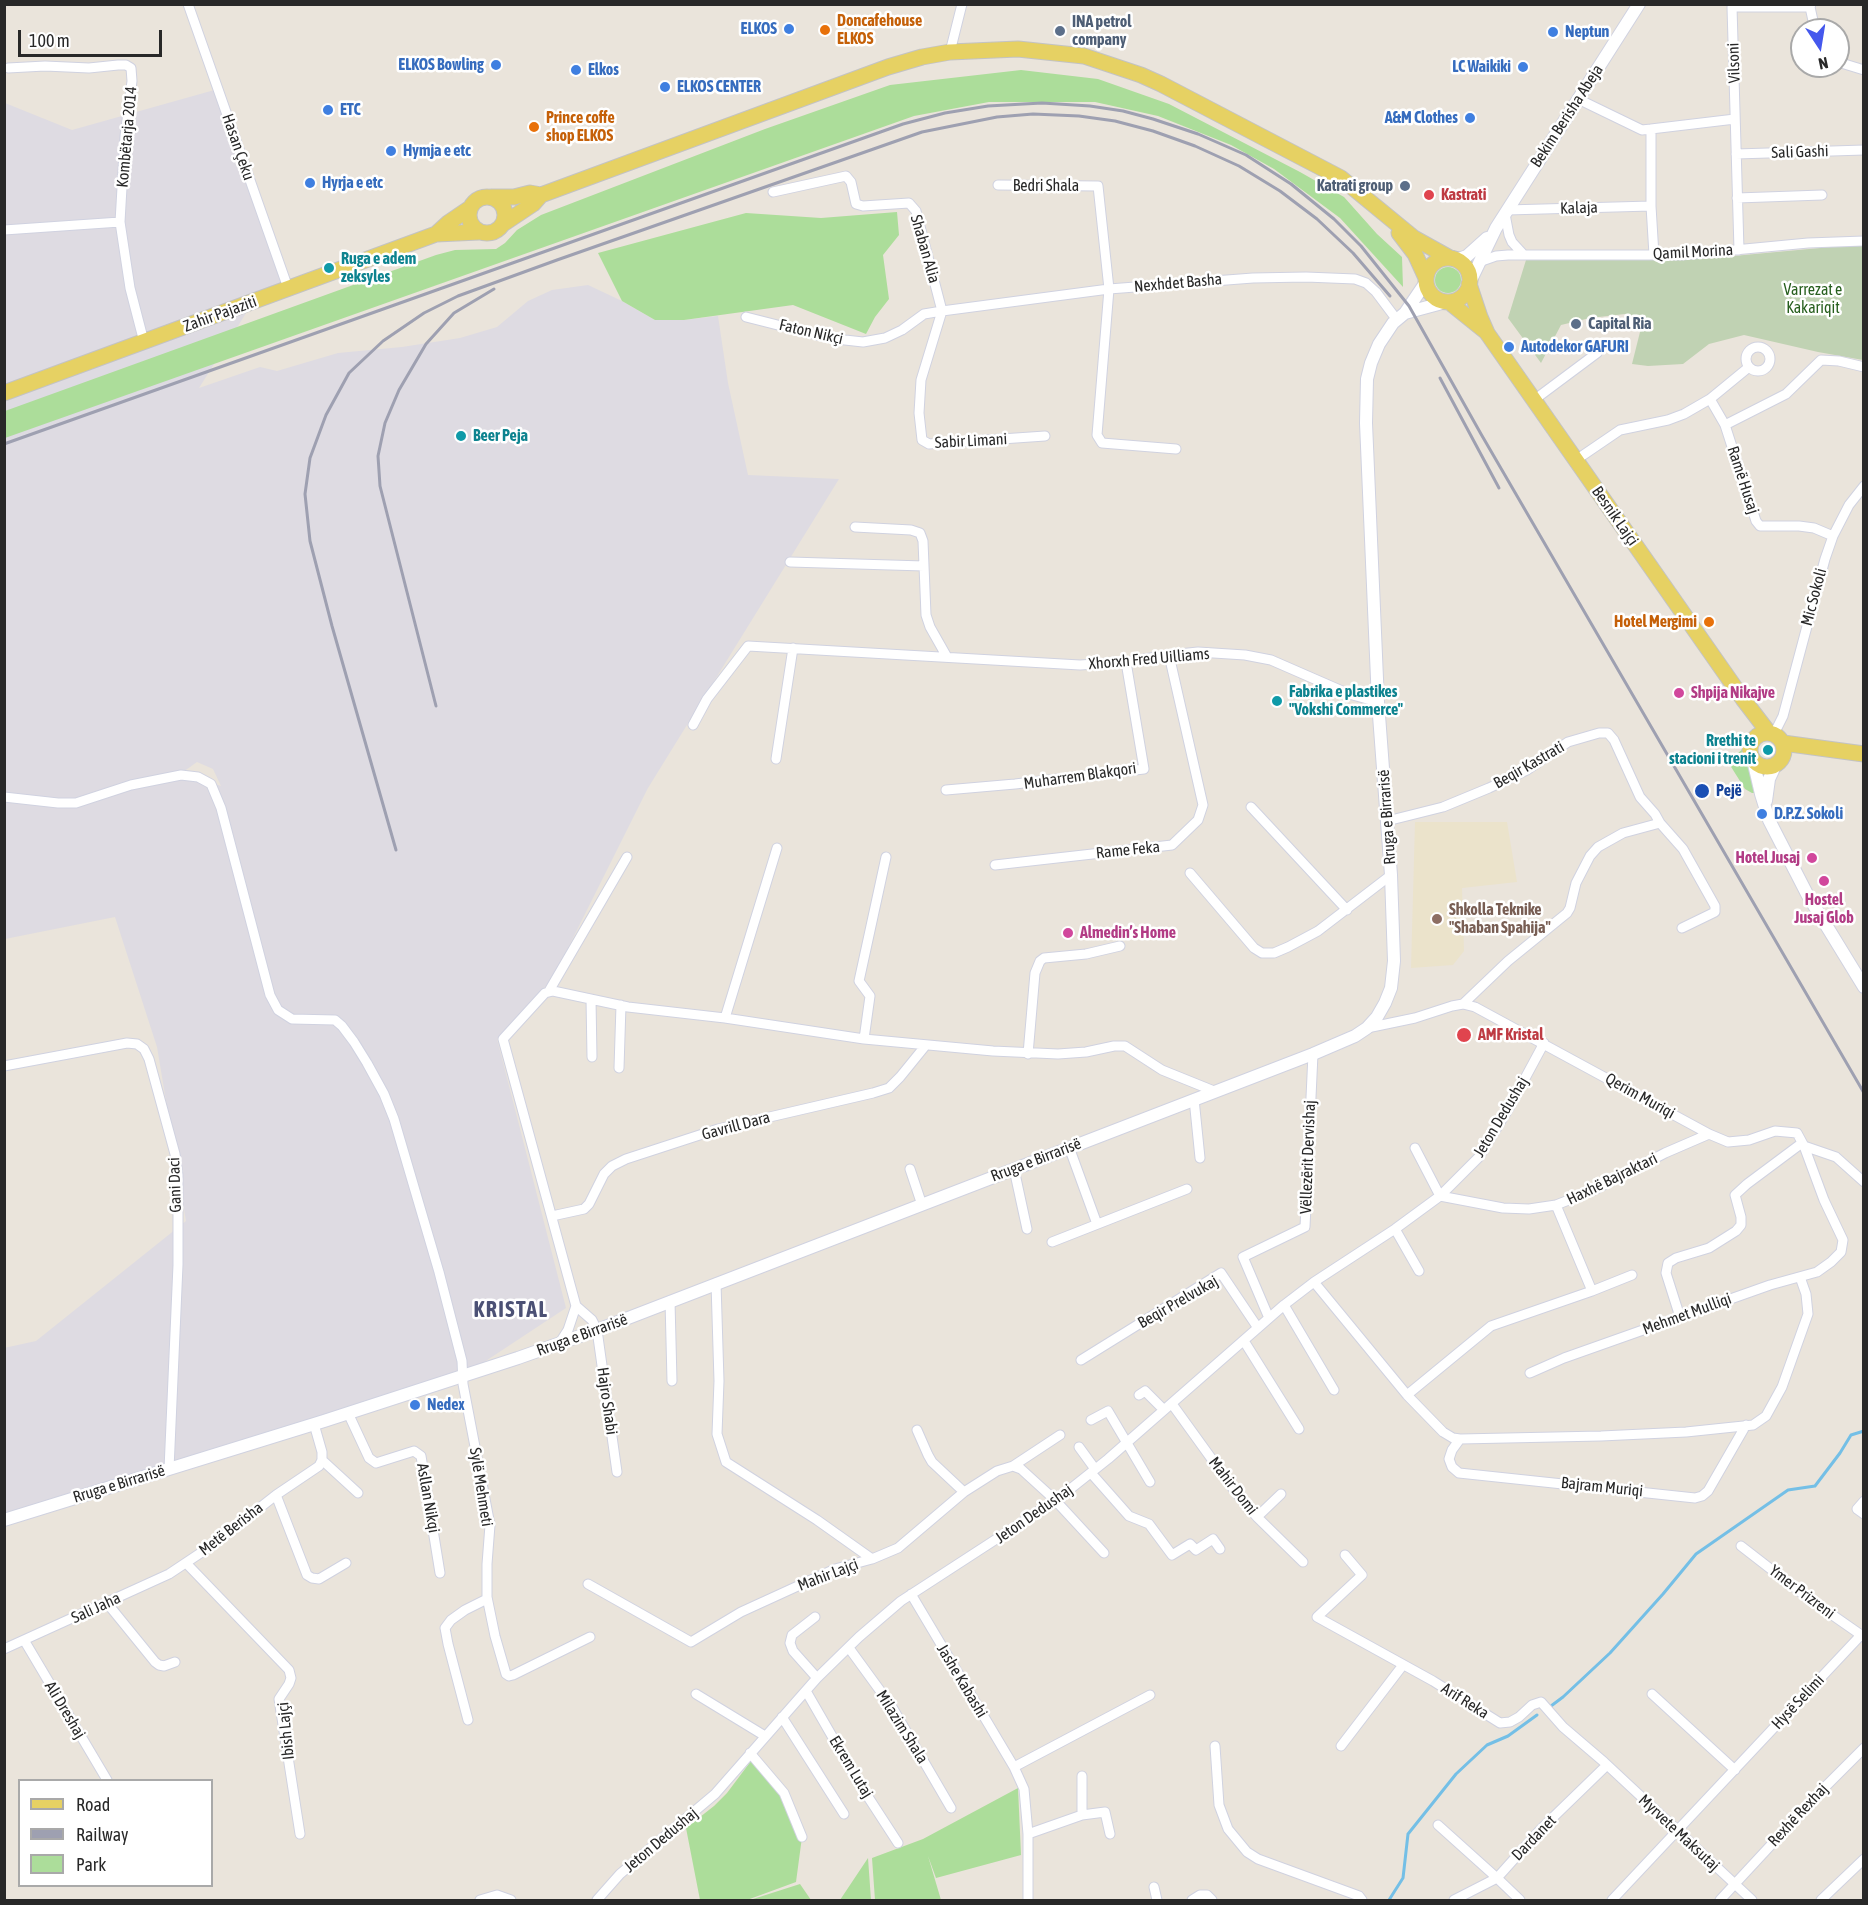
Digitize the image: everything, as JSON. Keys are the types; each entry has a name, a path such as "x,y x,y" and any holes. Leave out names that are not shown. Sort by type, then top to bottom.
{"main road":[{"path":"542,195 530,193 478,198 470,208 469,220 479,232 495,232 502,224 533,204 542,195 878,71 922,57 950,52 1018,49 1084,57 1141,75 1330,172 1359,192 1414,238 1465,266 1470,283 1462,297 1448,302 1430,294 1410,246 1382,213"},
{"path":"492,197 498,200 504,209 502,224"},
{"name":"Zahir Pajaziti","path":"436,234 470,208"},
{"name":"Zahir Pajaziti","path":"4,393 436,234 479,232"},
{"path":"1425,280 1427,272 1434,263 1439,260 1453,259"},
{"name":"Besnik Lajçi","path":"1470,283 1487,333 1743,699 1776,737"},
{"name":"Besnik Lajçi","path":"1448,302 1487,333"},
{"name":"Besnik Lajçi","path":"1743,699 1752,742"},
{"path":"1842,751 1802,755 1771,766 1761,766 1753,760 1750,749 1752,742 1759,735 1863,754"},
{"path":"1776,737 1784,753 1778,763"}],"street":[{"name":"Hasan Çeku","path":"189,4 193,21 288,288"},
{"path":"950,52 962,4"},
{"name":"Bekim Berisha Abeja","path":"1470,283 1496,228 1639,4"},
{"name":"Vilsoni","path":"1739,250 1732,6 1810,6"},
{"name":"Kombëtarja 2014","path":"8,68 45,66 89,68 126,65 131,68 132,81 125,136 120,222 130,288 144,342"},
{"path":"1578,99 1642,130 1735,119"},
{"path":"1651,129 1651,206 1654,255"},
{"name":"Sali Gashi","path":"1736,154 1863,150"},
{"name":"Shaban Alia","path":"773,192 846,176 851,182 856,204 863,206 909,203 915,211 942,311"},
{"name":"Bedri Shala","path":"998,185 1098,186 1109,289"},
{"path":"1737,198 1822,195"},
{"name":"Kalaja","path":"1506,212 1651,206"},
{"path":"1506,212 1509,236 1523,254"},
{"path":"4,230 120,222"},
{"name":"Bekim Berisha Abeja","path":"1453,259 1467,256 1496,228"},
{"name":"Qamil Morina","path":"1479,262 1496,256 1523,254 1682,255 1863,241"},
{"name":"Nexhdet Basha","path":"942,311 1109,289 1253,278 1355,279 1366,283 1401,317"},
{"name":"Rruga e Birrarisë","path":"4,1520 314,1424 559,1344 1313,1054 1355,1036 1367,1028 1385,1003 1393,976 1394,939 1378,702 1367,379 1374,352 1386,333 1401,317 1425,280"},
{"path":"1109,289 1097,435 1102,443 1176,449"},
{"path":"1401,317 1448,302"},
{"name":"Faton Nikçi","path":"746,317 826,337 863,342 885,338 902,330 924,314 942,311"},
{"name":"Sabir Limani","path":"942,311 921,380 919,413 922,440 929,444 1045,436"},
{"path":"1534,400 1597,353"},
{"path":"1725,425 1786,394 1821,360 1839,361 1863,367"},
{"path":"1576,460 1620,430 1668,420 1684,414 1710,399 1749,367"},
{"name":"Ramë Husaj","path":"1710,399 1725,425 1756,521 1760,526 1814,528 1833,536"},
{"name":"Mic Sokoli","path":"1776,737 1817,584 1833,536 1863,486"},
{"path":"855,527 911,530 920,533 923,541 926,615 947,657"},
{"path":"790,562 924,566"},
{"name":"Xhorxh Fred Uilliams","path":"693,724 707,699 747,646 1080,665 1126,662 1198,652 1224,653 1271,660 1349,694 1378,702"},
{"path":"776,759 793,648"},
{"name":"Rame Feka","path":"995,865 1172,846 1198,820 1203,805 1169,655"},
{"name":"Muharrem Blakqori","path":"946,790 1144,769 1126,662"},
{"name":"Beqir Kastrati","path":"1387,821 1443,807 1527,770 1568,742 1599,733 1608,733 1614,740 1640,797 1683,849 1715,906 1715,912 1682,928"},
{"path":"1753,760 1769,820 1807,894 1863,987"},
{"path":"1765,806 1769,779 1778,763"},
{"name":"Sylë Mehmeti","path":"4,797 76,803 131,785 181,775 198,777 211,784 221,808 270,995 278,1010 292,1019 335,1020 354,1042 384,1094 394,1119 439,1272 462,1361 490,1525 486,1564 487,1599 506,1674 509,1676 590,1637"},
{"path":"1251,807 1347,910"},
{"path":"1367,1028 1415,1018 1463,1004 1508,961 1567,913 1576,883 1590,856 1598,847 1623,833 1660,824"},
{"path":"725,1018 777,848"},
{"path":"559,1344 568,1330 576,1306 503,1039 549,991 627,857"},
{"path":"864,1039 870,996 859,981 886,857"},
{"path":"1190,873 1254,948 1263,953 1274,953 1288,948 1318,931 1391,875"},
{"path":"1028,1054 1035,973 1040,961 1044,958 1086,954 1120,946"},
{"path":"549,991 621,1005 864,1039 1028,1054 1086,1052 1125,1046 1162,1070 1214,1092"},
{"path":"591,999 592,1057"},
{"name":"Qerim Muriqi","path":"1463,1004 1485,1011 1709,1134 1728,1142 1749,1140 1775,1131 1797,1133 1803,1144"},
{"path":"619,1068 621,1005"},
{"name":"Gani Daci","path":"4,1066 127,1043 137,1044 144,1049 149,1059 175,1154 178,1175 177,1276 169,1468"},
{"name":"Jeton Dedushaj","path":"597,1900 620,1875 715,1794 817,1678 901,1600 1022,1524 1055,1500 1126,1443 1284,1305 1440,1196 1479,1157 1544,1043"},
{"name":"Gavrill Dara","path":"552,1216 584,1209 589,1204 604,1174 612,1166 626,1159 718,1130 873,1094 889,1088 926,1044"},
{"name":"Vëllezërit Dervishaj","path":"1269,1318 1243,1257 1305,1227 1313,1054"},
{"path":"1194,1099 1200,1158"},
{"name":"Haxhë Bajraktari","path":"1440,1196 1503,1208 1529,1209 1556,1205 1594,1190 1654,1158 1709,1134"},
{"path":"1680,1317 1666,1273 1668,1263 1676,1258 1709,1248 1736,1231 1741,1225 1741,1216 1735,1195 1747,1184 1803,1144 1836,1157 1863,1182"},
{"name":"Mehmet Mulliqi","path":"1530,1373 1564,1358 1770,1285 1817,1272 1831,1262 1841,1252 1843,1240 1824,1200 1803,1144"},
{"path":"1069,1148 1097,1224"},
{"path":"1415,1148 1440,1196"},
{"path":"910,1169 922,1204"},
{"path":"1014,1169 1026,1229"},
{"path":"1052,1242 1187,1189"},
{"path":"1556,1205 1592,1291"},
{"path":"1395,1229 1419,1270"},
{"name":"Beqir Prelvukaj","path":"1081,1360 1221,1273 1258,1328"},
{"path":"1407,1395 1491,1326 1632,1275"},
{"name":"Bajram Muriqi","path":"1746,1425 1708,1491 1695,1498 1459,1473 1452,1467 1449,1459 1460,1439 1686,1432 1746,1425 1753,1425 1766,1416 1782,1387 1808,1314 1806,1294 1800,1276"},
{"path":"1314,1282 1407,1395 1443,1432 1460,1439"},
{"path":"716,1283 719,1381 717,1434 726,1462 817,1520 872,1559"},
{"path":"670,1301 672,1381"},
{"path":"1284,1305 1334,1390"},
{"path":"576,1306 592,1320 597,1330"},
{"name":"Hajro Shabi","path":"597,1330 617,1472"},
{"path":"1244,1341 1299,1429"},
{"name":"Mahir Domi","path":"1139,1395 1145,1391 1168,1407 1257,1517 1303,1562"},
{"path":"1091,1420 1108,1411 1150,1482"},
{"name":"Asllan Nikqi","path":"348,1413 369,1458 376,1463 414,1451 422,1456 440,1573"},
{"path":"314,1424 322,1460 358,1492"},
{"path":"917,1430 932,1462 964,1492"},
{"name":"Mahir Lajçi","path":"588,1584 692,1642 751,1608 835,1569 872,1559 898,1548 964,1492 997,1471 1013,1466 1060,1435"},
{"path":"1079,1447 1093,1471 1129,1515 1149,1524 1172,1555 1190,1544 1196,1550 1213,1539 1220,1549"},
{"name":"Metë Berisha","path":"186,1563 276,1495 319,1466 322,1460"},
{"path":"1013,1466 1021,1469 1055,1500 1104,1553"},
{"path":"1257,1517 1281,1494"},
{"name":"Metë Berisha","path":"276,1495 307,1575 319,1579 346,1563"},
{"path":"1863,1501 1857,1509 1863,1514"},
{"name":"Ymer Prizreni","path":"1741,1546 1862,1636"},
{"name":"Arif Reka","path":"1345,1555 1362,1575 1317,1617 1433,1681 1500,1723 1510,1722 1532,1705 1540,1702 1563,1727 1607,1765"},
{"name":"Sali Jaha","path":"4,1649 169,1574 186,1563"},
{"name":"Ibish Lajçi","path":"186,1563 289,1670 291,1678 289,1684 279,1699 300,1834"},
{"name":"Jashe Kabashi","path":"911,1594 1014,1767 1024,1789 1028,1834 1028,1900"},
{"path":"468,1720 445,1628 451,1620 465,1610 487,1599"},
{"path":"106,1603 155,1662 164,1666 175,1662"},
{"path":"814,1617 792,1635 790,1643 800,1659 817,1678"},
{"name":"Hysë Selimi","path":"1612,1900 1862,1636"},
{"name":"Ali Dreshaj","path":"24,1640 106,1779"},
{"name":"Milazim Shala","path":"849,1648 892,1707 951,1808"},
{"path":"1341,1746 1403,1665"},
{"name":"Ekrem Lutaj","path":"806,1691 859,1783 898,1843"},
{"path":"696,1694 765,1736"},
{"path":"1653,1694 1735,1770"},
{"path":"1014,1767 1150,1695"},
{"path":"782,1717 843,1814"},
{"path":"1215,1746 1219,1805 1228,1829 1248,1852 1258,1859 1359,1896 1362,1900"},
{"name":"Rexhë Rexhaj","path":"1720,1900 1863,1748"},
{"path":"750,1753 784,1793 801,1837"},
{"name":"Myrvete Maksutaj","path":"1607,1765 1752,1900"},
{"name":"Dardanet","path":"1454,1900 1497,1878 1541,1829 1607,1765"},
{"path":"1082,1776 1082,1815"},
{"path":"1028,1834 1082,1815 1105,1812 1110,1834"},
{"path":"1438,1825 1520,1900"},
{"path":"1821,1900 1863,1859"},
{"path":"1155,1887 1157,1900"},
{"path":"480,1900 497,1895 511,1900"},
{"path":"1192,1900 1200,1895 1207,1895 1212,1900"}],"shaded area":[{"path":"218,89 288,288 253,302 199,388 260,367 277,371 338,353 402,347 460,338 497,327 528,301 552,290 588,285 655,320 684,320 718,316 728,383 748,475 839,479 648,788 553,978 497,1039 566,1308 463,1376 5,1520 4,1348 36,1341 186,1221 157,1047 115,917 5,939 5,103 72,130","holes":["197,762 213,769 221,786 183,772"]},
{"name":"Shkolla Teknike \"Shaban Spahija\"","path":"1415,822 1507,822 1517,882 1462,888 1464,951 1453,965 1411,968"}],"green space":[{"path":"1021,70 1098,79 1169,104 1300,172 1344,197 1377,234 1402,257 1403,287 1340,218 1274,169 1231,145 1158,116 1095,102 989,102 914,116 5,438 5,411 436,255 455,250 496,249 517,230 541,215 765,129 890,85"},
{"path":"897,212 899,235 883,255 889,299 875,317 866,334 793,305 684,320 655,320 622,301 598,253 746,213 821,218"},
{"name":"Varrezat e Kakariqit","path":"1852,245 1863,246 1863,360 1744,335 1709,344 1683,364 1648,366 1632,364 1642,324 1625,314 1590,318 1561,325 1541,363 1508,318 1526,260 1701,259"},
{"path":"1448,267 1457,271 1461,280 1457,289 1448,293 1439,289 1435,280 1439,271"},
{"path":"1746,746 1758,793 1745,789 1728,762"},
{"path":"754,1757 784,1793 802,1837 796,1882 747,1900 700,1900 686,1828 727,1793"},
{"path":"1018,1788 1021,1855 936,1878 928,1856 941,1900 875,1900 872,1858 923,1839"},
{"path":"868,1858 871,1900 840,1900"},
{"path":"800,1884 811,1900 750,1900"}],"waterway":[{"path":"1551,1706 1610,1653 1696,1554 1788,1490 1815,1486 1851,1435 1864,1431"},
{"path":"1389,1900 1403,1878 1408,1834 1456,1774 1487,1745 1508,1736 1537,1715"}],"railway":[{"path":"4,444 903,124 945,113 988,106 1042,103 1090,106 1123,111 1198,134 1246,155 1291,184 1334,219 1361,246 1409,306 1864,1093"},
{"path":"396,850 310,541 305,494 310,458 326,415 349,373 383,341 424,313 458,296 557,260 922,132 997,117 1033,114 1079,116 1115,121 1195,146 1239,166 1280,191 1317,219 1353,253 1390,296"},
{"path":"436,706 380,486 378,456 385,423 399,390 426,344 454,313 494,289"},
{"path":"1440,378 1499,488"}],"place":[{"name":"ELKOS","path":"789,29"},
{"name":"Doncafehouse ELKOS","path":"825,30"},
{"name":"INA petrol company","path":"1060,31"},
{"name":"Neptun","path":"1553,32"},
{"name":"ELKOS Bowling","path":"496,65"},
{"name":"LC Waikiki","path":"1523,67"},
{"name":"Elkos","path":"576,70"},
{"name":"ELKOS CENTER","path":"665,87"},
{"name":"ETC","path":"328,110"},
{"name":"A&M Clothes","path":"1470,118"},
{"name":"Prince coffe shop ELKOS","path":"534,127"},
{"name":"Hymja e etc","path":"391,151"},
{"name":"Hyrja e etc","path":"310,183"},
{"name":"Katrati group","path":"1405,186"},
{"name":"Kastrati","path":"1429,195"},
{"name":"Ruga e adem zeksyles","path":"329,268"},
{"name":"Capital Ria","path":"1576,324"},
{"name":"Autodekor GAFURI","path":"1509,347"},
{"name":"Beer Peja","path":"461,436"},
{"name":"Hotel Mergimi","path":"1709,622"},
{"name":"Shpija Nikajve","path":"1679,693"},
{"name":"Fabrika e plastikes \"Vokshi Commerce\"","path":"1277,701"},
{"name":"Rrethi te stacioni i trenit","path":"1768,750"},
{"name":"Pejë","path":"1702,791"},
{"name":"D.P.Z. Sokoli","path":"1762,814"},
{"name":"Hotel Jusaj","path":"1812,858"},
{"name":"Hostel Jusaj Glob","path":"1824,881"},
{"name":"Shkolla Teknike \"Shaban Spahija\"","path":"1437,919"},
{"name":"Almedin’s Home","path":"1068,933"},
{"name":"AMF Kristal","path":"1464,1035"},
{"name":"Nedex","path":"415,1405"}],"district":[{"name":"KRISTAL","path":"511,1310"}]}
